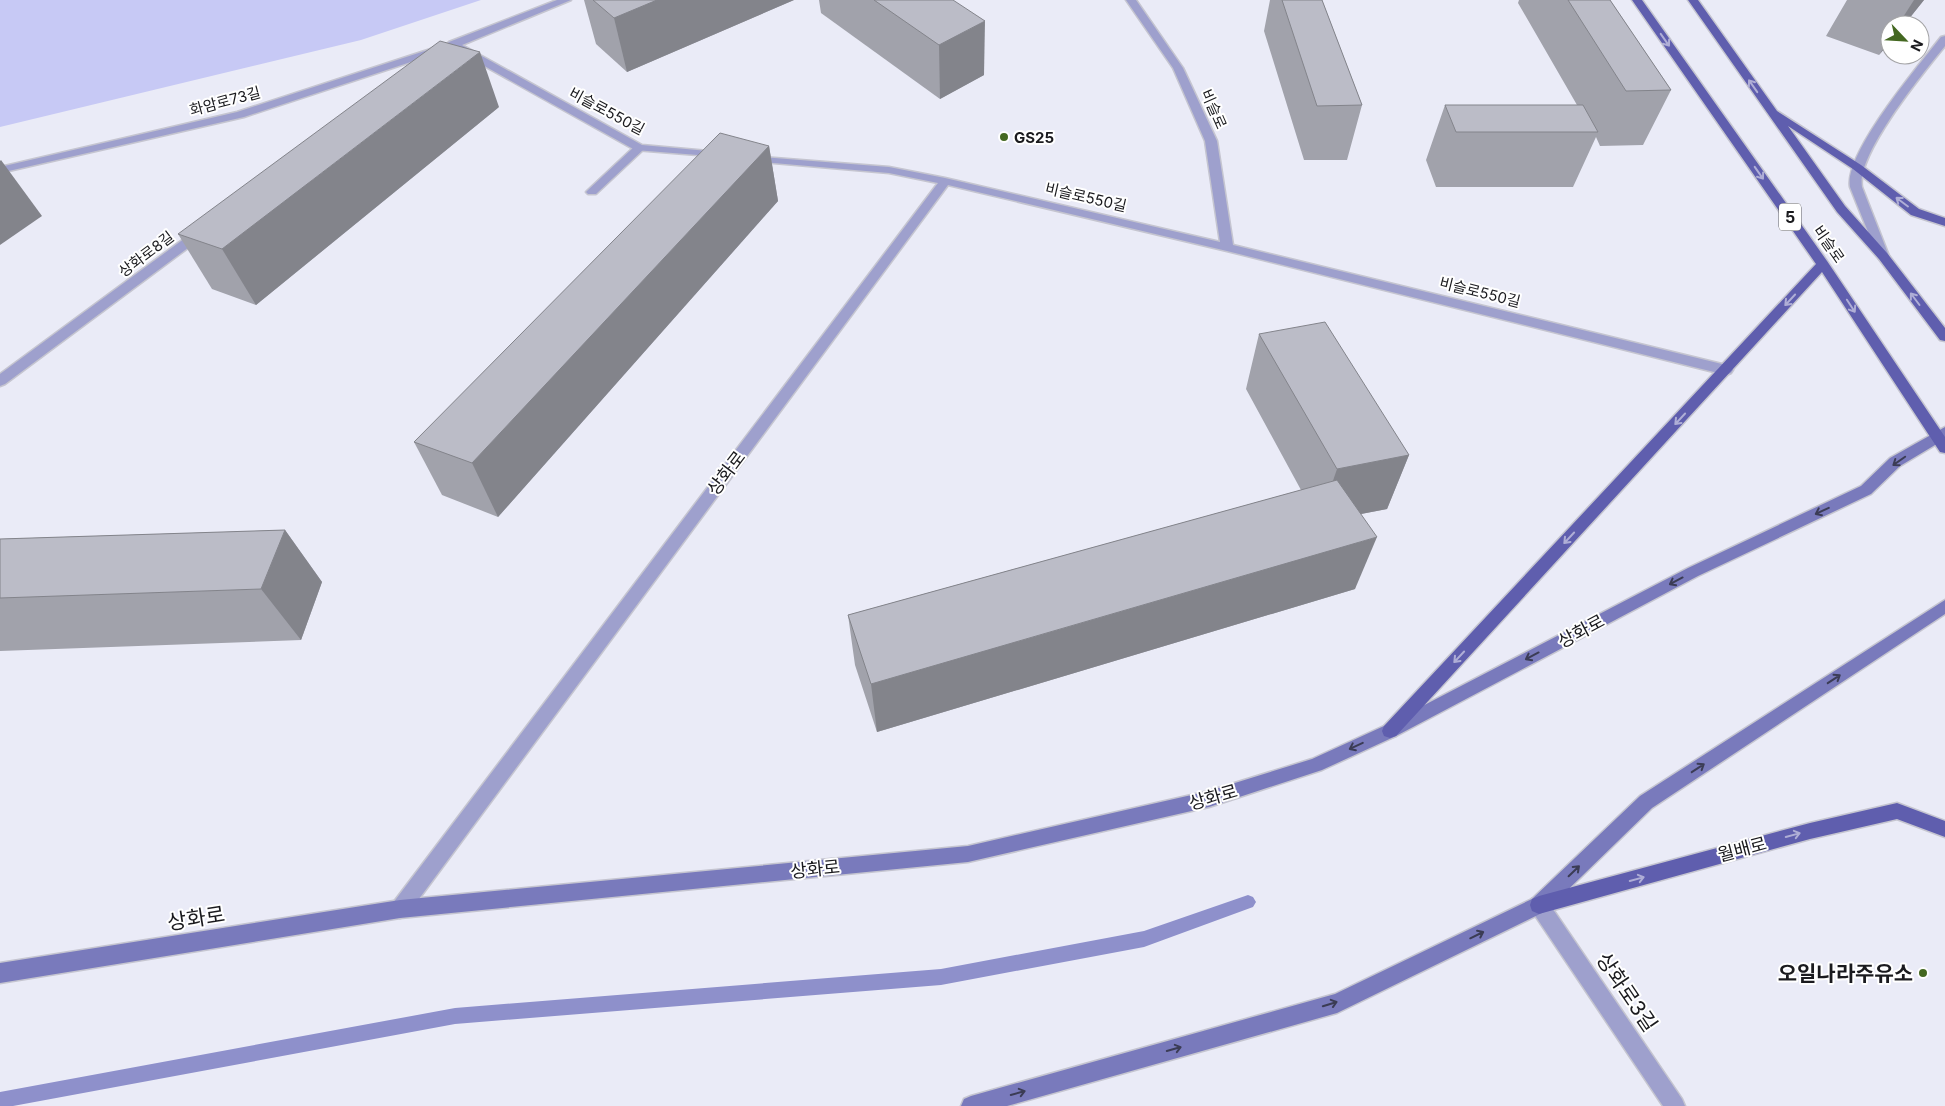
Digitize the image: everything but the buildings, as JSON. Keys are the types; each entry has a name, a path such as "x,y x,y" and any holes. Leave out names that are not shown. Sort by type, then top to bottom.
{"main road":[{"name":"비슬로","path":"1638,0 1823,264 1942,439"},
{"name":"비슬로","path":"1693,0 1841,209 1883,256 1945,337"},
{"path":"1767,106 1857,167 1915,212 1945,222"},
{"path":"1390,730 1823,264"},
{"name":"상화로","path":"0,973 400,909 968,854 1209,799 1316,765 1390,730 1693,572 1866,490 1895,462 1942,439"},
{"path":"971,1106 1337,1002 1539,905 1646,802 1945,606"},
{"name":"월배로","path":"1539,905 1810,830 1897,811 1945,828"}],"street":[{"path":"422,68 453,44 566,0"},
{"name":"비슬로","path":"1131,0 1178,68 1211,141 1227,247"},
{"path":"1883,256 1854,182 1857,167 1885,121 1945,40"},
{"name":"비슬로550길","path":"453,44 639,148 889,170 945,181 1227,247 1726,370"},
{"name":"화암로73길","path":"0,170 240,115 453,44"},
{"path":"592,192 639,148"},
{"name":"상화로","path":"400,909 945,181"},
{"name":"상화로8길","path":"0,381 207,228"},
{"name":"상화로3길","path":"1539,905 1675,1106"}],"shaded area":[{"path":"0,0 481,0 361,40 0,127"}],"waterway":[{"path":"0,1100 455,1016 941,977 1144,939 1248,902"}],"place":[{"name":"GS25","path":"1004,137"},
{"name":"오일나라주유소","path":"1923,973"}]}
